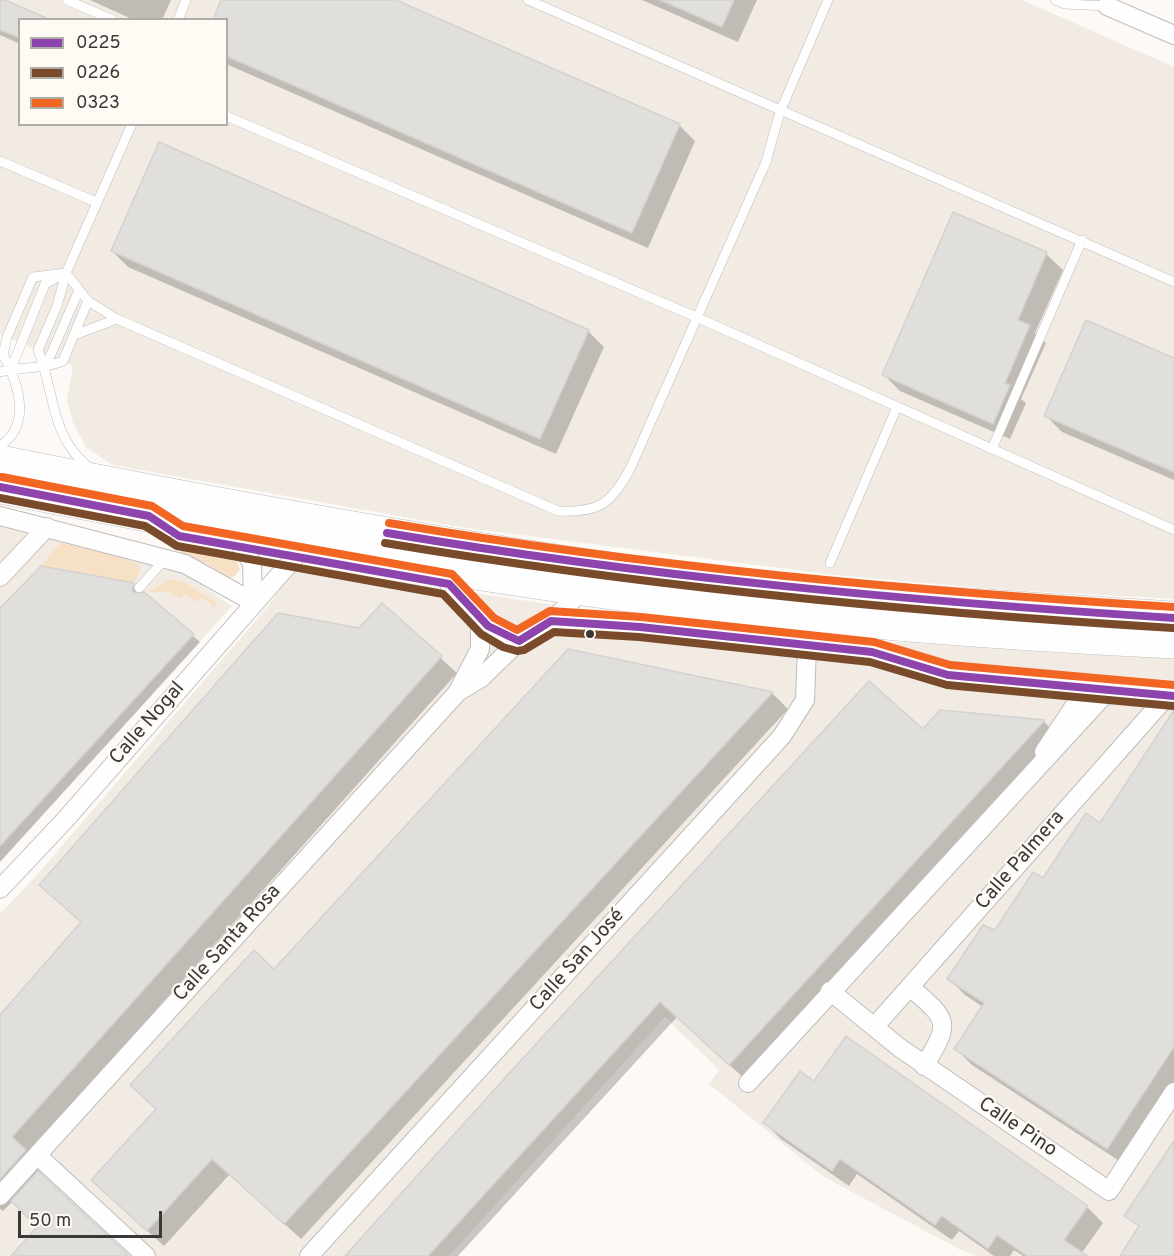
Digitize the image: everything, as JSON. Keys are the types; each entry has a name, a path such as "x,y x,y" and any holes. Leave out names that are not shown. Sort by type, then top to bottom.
{"highway":[{"path":"0,462 445,544 654,575 828,593 1174,618"},
{"path":"0,487 389,559 659,599 1000,634 1174,642"}],"street":[{"path":"1101,2 1174,35"},
{"path":"0,516 185,564 253,602"},
{"path":"149,516 179,536 449,584 614,607 659,599"},
{"path":"0,577 47,527"},
{"path":"242,548 252,563 253,602"},
{"name":"Calle Nogal","path":"0,890 65,820 253,602 270,588 295,557"},
{"path":"449,584 480,622 501,638 519,641"},
{"name":"Calle Santa Rosa","path":"457,693 481,678 519,641 551,621 571,602"},
{"path":"551,621 640,627 807,647 872,652 948,675 1084,690 1170,696"},
{"name":"Calle Santa Rosa","path":"0,1196 457,693 480,649 480,622"},
{"name":"Calle San José","path":"309,1256 782,736 805,700 807,647"},
{"path":"1032,772 1084,690"},
{"path":"748,1083 1108,692"},
{"name":"Calle Palmera","path":"875,1026 1170,696"},
{"path":"910,987 938,1011 943,1024 942,1037 924,1066"},
{"name":"Calle Pino","path":"830,992 924,1066 1109,1191 1174,1092"},
{"path":"37,1155 146,1256"}],"lane":[{"path":"67,0 108,18"},
{"path":"179,18 186,0"},
{"path":"528,0 780,112 1082,240 1174,282"},
{"path":"66,273 88,301 117,320 558,511 584,513 604,505 622,484 766,162 780,112 828,0"},
{"path":"1055,0 1065,4 1101,2"},
{"path":"228,117 696,317 1174,530"},
{"path":"110,484 79,460 57,425 45,368 38,350 57,306 66,273 131,126"},
{"path":"0,161 96,202"},
{"path":"992,449 1082,240"},
{"path":"11,369 45,284 66,273"},
{"path":"0,446 14,435 21,412 11,369 3,355 7,337 33,277 66,273"},
{"path":"45,368 79,290"},
{"path":"0,372 11,369 45,368 63,362 88,301"},
{"path":"75,334 117,320"},
{"path":"830,563 897,406"},
{"path":"139,588 165,559"}],"shaded area":[{"path":"0,0 1022,0 1174,67 1174,599 994,589 836,575 466,528 112,465 86,447 73,423 67,400 73,366 0,334"},
{"path":"0,523 141,555 186,574 232,606 0,862"},
{"path":"60,543 108,553 139,564 140,570 134,584 41,566"},
{"path":"181,546 229,556 236,559 240,569 235,576 228,578 209,565 180,553"},
{"path":"298,566 711,629 1041,652 1174,658 1174,1256 977,1256 961,1250 824,1177 709,1084 719,1070 665,1017 449,1256 0,1256 0,914 37,875 268,606"},
{"path":"168,580 182,581 215,601 216,608 202,598 195,602 186,594 180,599 169,592 148,592"}],"building":[{"path":"0,0 5,0 46,18 18,18 18,37 0,30"},
{"path":"221,0 396,0 680,124 632,233 228,57 228,18 214,18"},
{"path":"660,0 734,0 722,27"},
{"path":"159,142 589,330 540,439 111,251"},
{"path":"953,212 1047,252 1018,320 1030,325 1005,383 1010,385 993,424 882,375"},
{"path":"1086,320 1174,358 1174,472 1044,416"},
{"path":"41,566 134,583 132,590 135,593 144,592 194,634 0,846 0,608"},
{"path":"382,603 442,656 12,1137 26,1150 0,1179 0,1015 81,922 39,885 278,613 359,628"},
{"path":"568,649 773,692 284,1224 212,1159 147,1231 91,1180 156,1109 130,1085 254,950 274,969"},
{"path":"869,681 923,729 940,710 1045,720 729,1065 660,1002 428,1256 345,1256 503,1080"},
{"path":"1174,710 1174,1047 1107,1149 954,1049 984,1003 947,979 983,925 995,930 1033,872 1043,878 1086,813 1100,823"},
{"path":"846,1036 1088,1206 1064,1240 1088,1256 1027,1256 997,1235 988,1249 942,1216 935,1225 840,1159 832,1171 763,1123 800,1071 814,1081"},
{"path":"1174,1141 1174,1256 1120,1256 1139,1226 1124,1216"},
{"path":"38,1171 129,1256 11,1256 37,1227 11,1201"}],"transit line":[{"name":"0323","path":"2,477 152,506 183,526 452,574 494,618 517,630 550,611 641,617 874,642 950,665 1174,685"},
{"name":"0225","path":"0,487 149,516 179,536 449,584 488,626 519,641 551,621 640,627 872,652 948,675 1174,696"},
{"name":"0226","path":"0,498 145,526 177,546 443,594 481,634 503,647 517,651 524,650 554,632 639,637 870,662 947,685 1173,706"},
{"name":"0323","path":"389,523 487,539 780,576 1174,607"},
{"name":"0225","path":"387,533 485,549 779,586 976,604 1174,618"},
{"name":"0226","path":"385,543 582,573 778,596 975,614 1173,628"}]}
